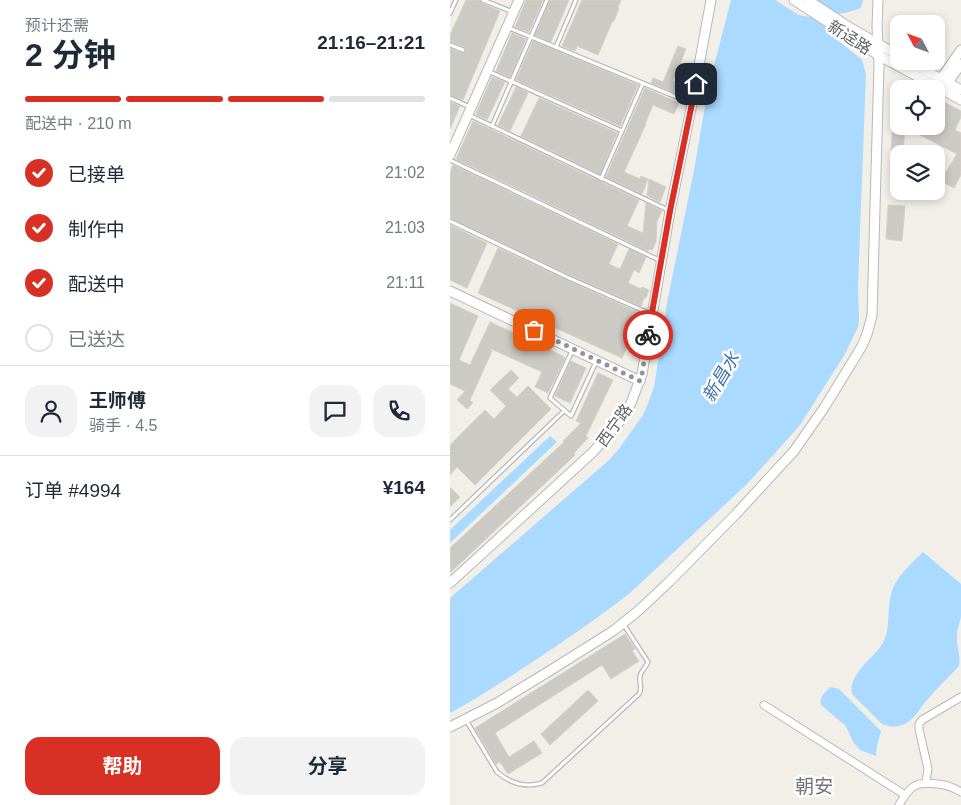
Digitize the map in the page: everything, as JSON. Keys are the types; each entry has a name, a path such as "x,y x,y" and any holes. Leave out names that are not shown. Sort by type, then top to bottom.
{"street":[{"path":"450,155 519,0"},
{"name":"西宁路","path":"450,584 602,444 631,403 642,374 670,211 711,0"},
{"name":"新迳路","path":"794,0 808,3 878,55 930,80"},
{"path":"450,727 497,703 551,670 623,623 645,604 736,514 794,450 824,408 865,340 872,316 876,204 878,0"},
{"name":"新迳路","path":"841,26 890,51"},
{"path":"944,80 961,50"},
{"path":"945,81 961,64"},
{"name":"新迳路","path":"920,70 934,80"},
{"name":"新迳路","path":"945,86 961,90"},
{"name":"新迳路","path":"945,88 961,100"},
{"path":"450,292 640,381"},
{"path":"926,782 928,769 919,724 922,720 961,697"},
{"path":"764,705 905,795"},
{"path":"899,805 909,789 921,783 948,785 961,792"}],"lane":[{"path":"450,13 456,0"},
{"path":"483,0 513,12"},
{"path":"492,126 547,0"},
{"path":"556,48 576,0"},
{"path":"507,27 692,104"},
{"path":"450,45 463,50"},
{"path":"488,71 622,131"},
{"path":"601,179 643,83"},
{"path":"450,98 492,126 670,211"},
{"path":"450,160 661,261"},
{"path":"450,221 569,278 652,314"},
{"path":"573,349 550,398 570,416 597,360"},
{"path":"450,520 564,410"},
{"path":"465,719 497,772 503,777 520,785 528,786 542,783 641,691 640,675 648,662 623,623"}],"water":[{"name":"新昌水","path":"731,0 775,0 799,15 809,17 812,16 819,0 863,0 859,9 834,14 826,28 830,34 862,60 866,74 858,327 845,354 800,425 746,485 631,592 579,631 479,697 450,713 450,598 608,461 643,415 649,401 654,387 667,303 708,89"},
{"path":"550,436 557,442 450,543 450,530"},
{"path":"923,552 961,584 961,616 957,630 959,666 911,720 902,725 888,726 882,724 852,694 853,680 884,640 888,626 890,598 897,580"},
{"path":"830,687 839,689 881,731 876,756 860,750 853,742 846,726 821,705 824,693"}],"building":[{"path":"466,0 480,0 482,3 500,11 463,100 450,95 450,49 463,53 466,52 466,49 450,42 450,35"},
{"path":"526,0 543,0 529,32 515,27"},
{"path":"550,0 569,0 551,42 535,35"},
{"path":"582,0 621,0 614,21 598,55 577,46 575,51 562,46"},
{"path":"512,33 526,39 510,77 496,71"},
{"path":"533,41 638,85 620,126 516,80"},
{"path":"678,46 686,49 673,81 679,83 675,93 651,83 653,78 663,82"},
{"path":"492,77 505,82 487,120 476,114"},
{"path":"516,87 528,93 510,131 498,125"},
{"path":"645,88 679,103 674,114 653,105 624,172 640,179 641,176 648,179 642,194 606,177"},
{"path":"539,98 617,133 600,174 521,136"},
{"path":"450,102 460,106 450,129"},
{"path":"945,103 961,111 961,117 955,130 961,133 961,175 954,188 945,183 945,172 957,154 945,148 945,145 939,145 920,135 945,135"},
{"path":"473,121 639,200 627,226 643,233 646,203 662,211 657,221 656,242 652,250 649,249 648,251 456,159"},
{"path":"892,135 904,135 904,145 892,145"},
{"path":"453,165 618,244 609,264 620,269 629,249 646,257 639,273 634,270 628,283 641,289 642,287 649,290 641,306 570,275 450,218 450,173"},
{"path":"649,179 666,187 660,202 647,196"},
{"path":"888,205 905,206 902,241 886,239"},
{"path":"450,225 487,243 467,288 450,280"},
{"path":"498,248 642,314 622,358 478,293"},
{"path":"450,303 478,316 459,360 470,365 490,322 563,356 565,358 548,393 535,387 542,372 489,348 492,351 470,400 473,403 467,409 457,400 465,391 450,384"},
{"path":"571,361 586,368 570,403 555,396"},
{"path":"511,370 519,378 508,389 517,397 528,386 551,409 475,485 457,467 450,475 450,445 485,410 494,419 506,406 490,390"},
{"path":"598,373 613,380 586,436 588,438 574,453 575,455 450,573 450,548 564,442 581,423 576,421"},
{"path":"450,487 460,497 450,507"},
{"path":"625,634 635,649 632,651 639,661 611,679 602,665 495,733 509,757 534,741 542,753 508,774 500,762 496,764 475,728"},
{"path":"588,690 598,701 550,745 541,734"}],"way so far":[{"path":"534,330 640,381 648,335"}],"district":[{"name":"朝安","path":"814,786"}],"route":[{"path":"648,335 670,211 696,84"}]}
